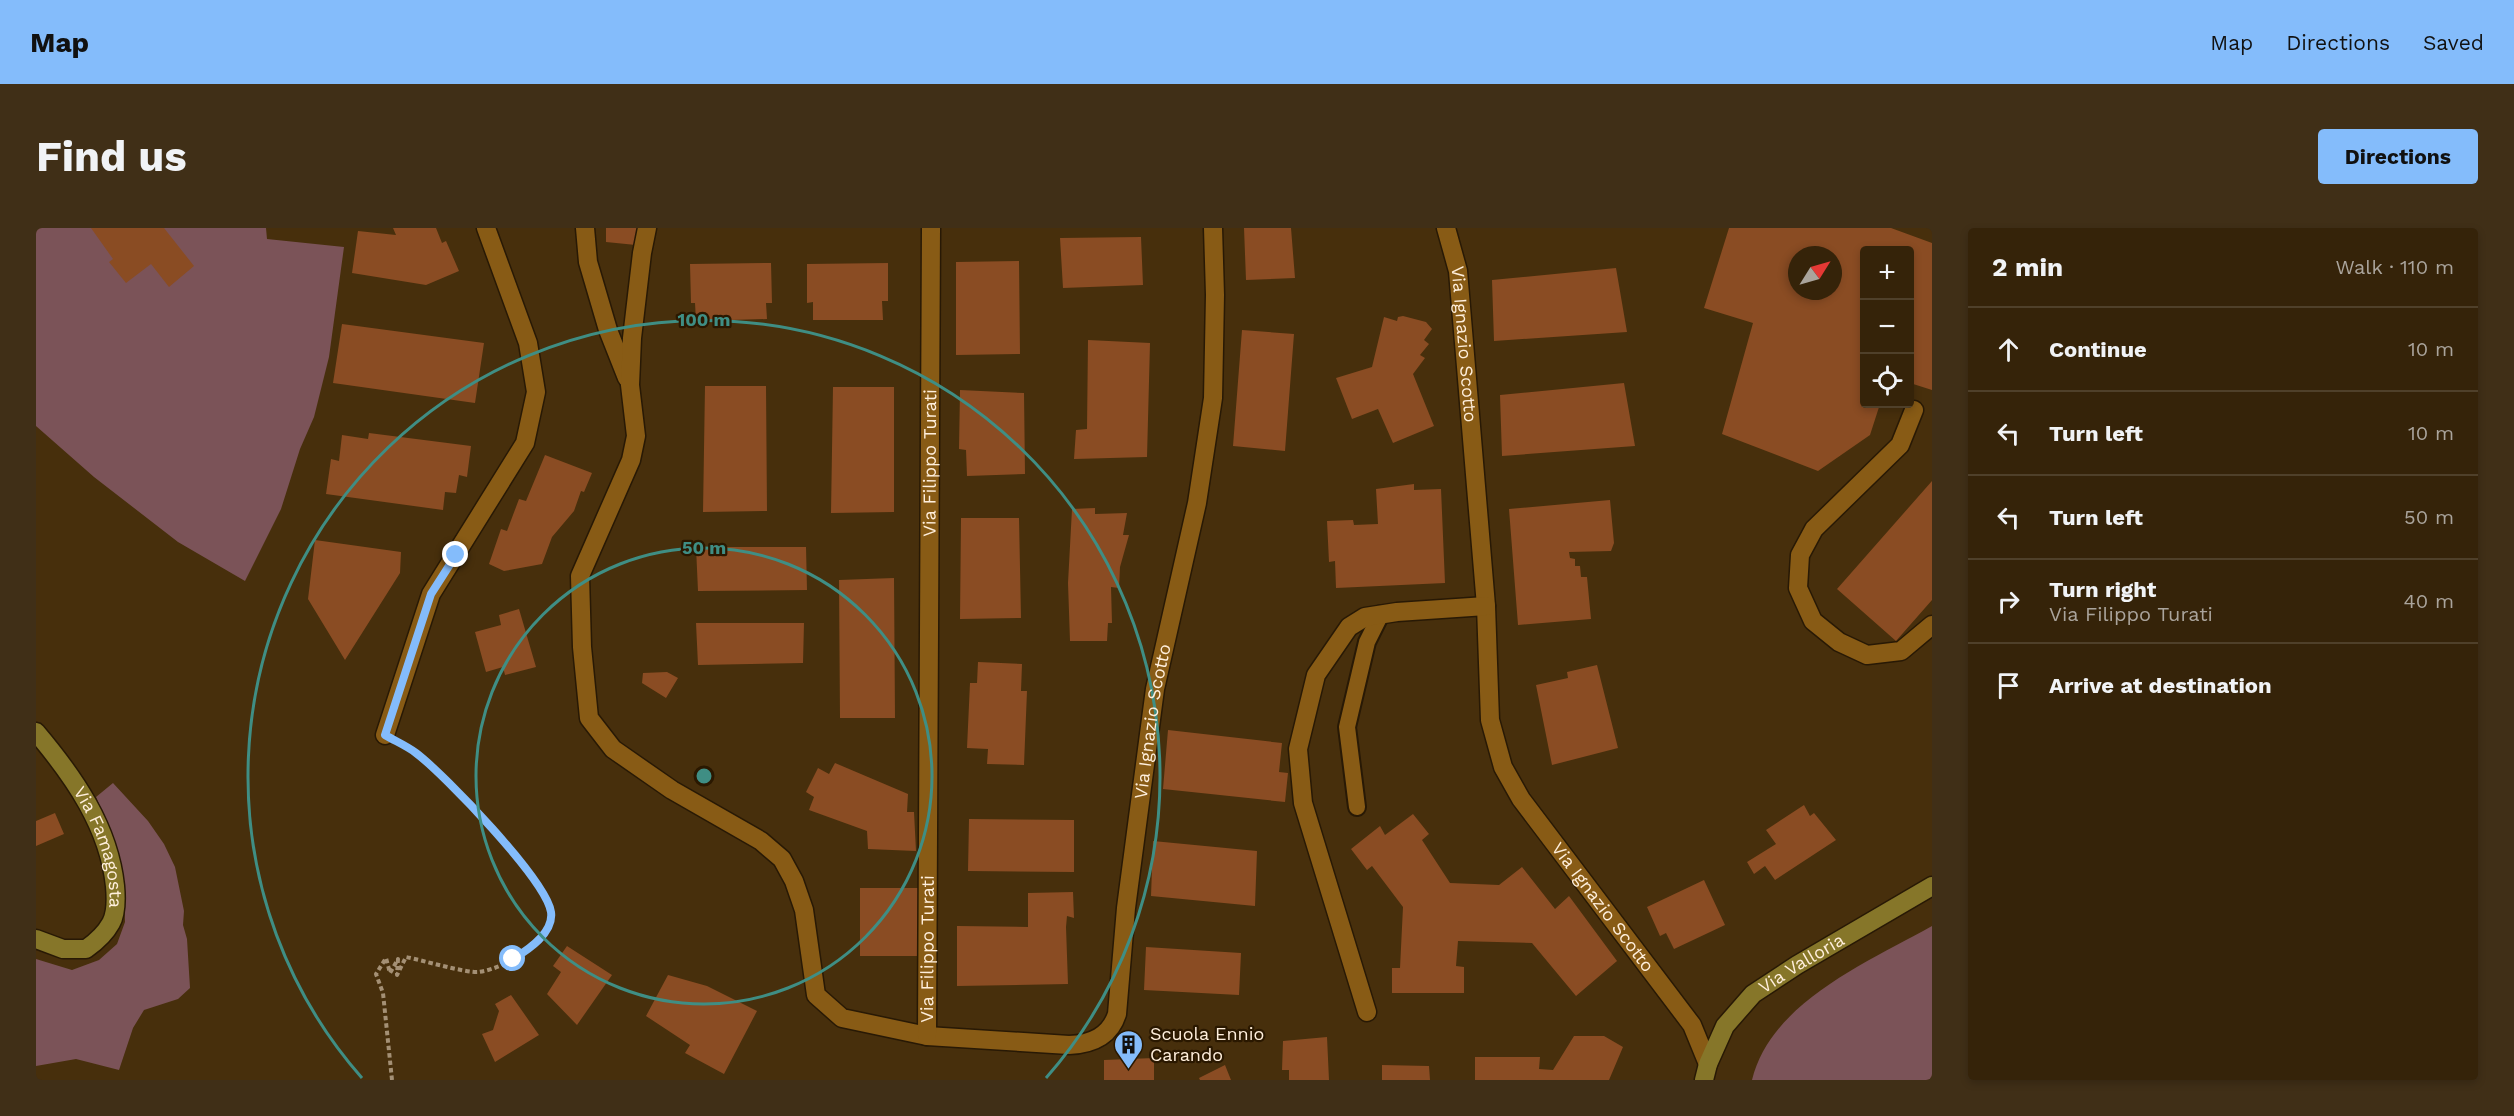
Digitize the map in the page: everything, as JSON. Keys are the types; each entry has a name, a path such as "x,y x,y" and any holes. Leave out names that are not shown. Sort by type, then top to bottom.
{"street":[{"path":"385,735 431,594 525,443 536,392 528,343 486,228"},
{"name":"Via Filippo Turati","path":"585,228 588,262 608,330 630,385"},
{"name":"Via Filippo Turati","path":"647,228 632,338 630,385 636,435 631,460 580,576 582,646 589,718 613,749 672,790 761,841 782,859 794,881 804,910 816,995 842,1018 927,1036 931,228"},
{"name":"Via Ignazio Scotto","path":"927,1036 1085,1044 1101,1038 1114,1024 1118,1014 1126,908 1155,689 1197,503 1213,398 1215,296 1213,228"},
{"name":"Via Ignazio Scotto","path":"1446,228 1458,271 1486,606 1490,720 1503,767 1521,799 1692,1025 1707,1075"},
{"path":"1914,410 1900,445 1814,529 1800,555 1798,588 1813,621 1839,642 1867,655 1901,651 1932,625"},
{"path":"1367,1012 1303,803 1298,749 1316,675 1348,627 1365,617 1486,606"},
{"name":"Via Famagosta","path":"36,732 77,785 100,826 113,863 116,895 113,921 102,936 86,950 63,949 36,939"},
{"name":"Via Valloria","path":"1707,1075 1725,1026 1754,994 1797,965 1932,886"}],"lane":[{"path":"1357,807 1347,727 1367,642 1381,614"}],"path":[{"path":"385,735 416,753 486,822 545,895 551,915 543,937 530,949 496,966 477,972 406,957 397,975 398,958 390,973 386,958 376,974 383,993 392,1080"}],"shaded area":[{"path":"36,228 266,228 267,239 344,247 329,357 314,417 300,449 281,509 245,581 178,542 94,477 36,426"},
{"path":"113,783 148,821 164,844 175,867 184,911 183,925 187,939 190,988 178,999 144,1010 133,1028 119,1070 76,1059 36,1066 36,959 72,970 99,960 117,944 125,922 124,884 117,847 96,797"},
{"path":"1932,926 1932,1080 1752,1080 1763,1052 1779,1028 1800,1006 1852,970"}],"building":[{"path":"91,228 164,228 194,266 169,287 151,264 126,283 109,262 113,259"},
{"path":"393,228 436,228 442,243 446,241 459,271 426,285 352,273 358,231 396,235"},
{"path":"606,228 640,228 636,245 606,242"},
{"path":"1244,228 1291,228 1295,278 1246,280"},
{"path":"1729,228 1891,228 1932,243 1932,390 1914,384 1914,246 1860,246 1860,408 1879,408 1870,435 1818,471 1722,434 1753,323 1704,308"},
{"path":"1141,237 1143,285 1063,288 1060,238"},
{"path":"1019,261 1020,354 956,355 956,262"},
{"path":"771,263 772,303 766,303 767,319 696,321 695,303 691,303 690,264"},
{"path":"888,263 888,301 882,301 883,320 813,320 813,302 807,303 807,264"},
{"path":"1616,268 1627,332 1494,341 1492,280"},
{"path":"1403,316 1426,322 1432,329 1424,340 1429,344 1420,355 1425,358 1413,374 1434,426 1393,443 1378,409 1352,419 1336,378 1372,367 1384,317 1397,321 1398,317"},
{"path":"342,324 484,343 475,403 333,383"},
{"path":"1242,330 1294,334 1285,451 1233,446"},
{"path":"1088,340 1150,343 1147,457 1074,459 1076,430 1087,429"},
{"path":"1624,383 1635,446 1502,456 1500,395"},
{"path":"705,386 766,386 767,511 703,512"},
{"path":"833,387 894,387 894,512 831,513"},
{"path":"960,390 1024,393 1025,474 967,476 966,450 959,449"},
{"path":"369,433 471,446 467,477 459,475 456,493 445,492 443,510 326,494 331,459 339,461 342,435 368,439"},
{"path":"545,455 592,473 584,492 581,491 574,511 552,537 542,564 504,571 489,564 501,529 507,531 519,499 526,501"},
{"path":"1932,481 1932,600 1896,641 1837,589"},
{"path":"1414,484 1414,490 1441,489 1445,583 1336,588 1335,561 1329,562 1327,521 1353,520 1354,525 1378,524 1376,489"},
{"path":"1610,500 1614,543 1611,551 1569,552 1570,558 1575,559 1575,566 1580,566 1581,577 1587,577 1591,619 1518,625 1509,509"},
{"path":"1095,508 1095,514 1127,513 1123,535 1129,535 1120,567 1119,588 1111,587 1112,623 1108,623 1107,641 1070,641 1068,583 1072,509"},
{"path":"961,518 1019,518 1021,618 960,619"},
{"path":"315,540 401,552 400,573 345,660 308,599"},
{"path":"696,547 806,547 807,590 698,591"},
{"path":"894,578 895,718 840,718 839,580"},
{"path":"519,609 536,667 505,675 503,667 486,672 475,632 501,625 499,615"},
{"path":"696,623 804,623 803,663 698,665"},
{"path":"978,662 1022,664 1021,691 1027,691 1024,765 987,764 988,749 967,748 970,683 977,683"},
{"path":"1597,665 1618,748 1552,765 1536,685 1568,678 1567,672"},
{"path":"667,672 678,678 666,698 642,683 643,673"},
{"path":"1168,730 1282,743 1279,772 1288,773 1285,802 1163,789"},
{"path":"835,763 908,794 907,812 914,812 916,851 868,849 867,831 809,810 814,797 806,792 818,768 829,774"},
{"path":"1804,805 1810,816 1814,813 1836,840 1775,880 1765,866 1754,874 1747,862 1776,844 1766,830"},
{"path":"55,813 64,834 36,846 36,821"},
{"path":"1413,814 1429,834 1422,840 1450,883 1499,885 1522,867 1555,909 1569,896 1617,961 1576,996 1532,943 1458,941 1456,966 1464,967 1464,993 1392,993 1392,968 1400,968 1403,907 1372,866 1367,870 1351,849 1380,826 1385,835"},
{"path":"969,819 1074,820 1074,872 968,871"},
{"path":"1153,841 1257,851 1255,906 1151,896"},
{"path":"1704,880 1725,925 1674,949 1666,933 1660,936 1647,907"},
{"path":"860,888 919,888 921,956 860,956"},
{"path":"1073,892 1074,918 1067,916 1066,927 1068,984 957,986 957,926 1028,927 1028,893"},
{"path":"567,946 612,975 577,1025 547,994 561,972 553,966"},
{"path":"1146,947 1241,953 1239,995 1144,990"},
{"path":"668,975 707,986 757,1011 724,1074 685,1053 690,1045 646,1016"},
{"path":"511,995 539,1035 495,1062 482,1034 493,1030 499,1011 495,1004"},
{"path":"1574,1036 1604,1036 1623,1047 1609,1080 1475,1080 1475,1057 1540,1057 1539,1069 1553,1070"},
{"path":"1327,1037 1329,1080 1289,1080 1289,1070 1282,1070 1283,1041"},
{"name":"Scuola Ennio Carando","path":"1154,1058 1154,1080 1104,1080 1104,1060"},
{"path":"1225,1065 1231,1080 1200,1080 1199,1078"},
{"path":"1382,1065 1429,1066 1430,1080 1382,1080"}],"place":[{"name":"Scuola Ennio Carando","path":"1129,1070"}],"route":[{"path":"456,555 431,594 385,735 416,753 449,784 486,822 545,895 551,915 543,937 530,949 513,959"}]}
